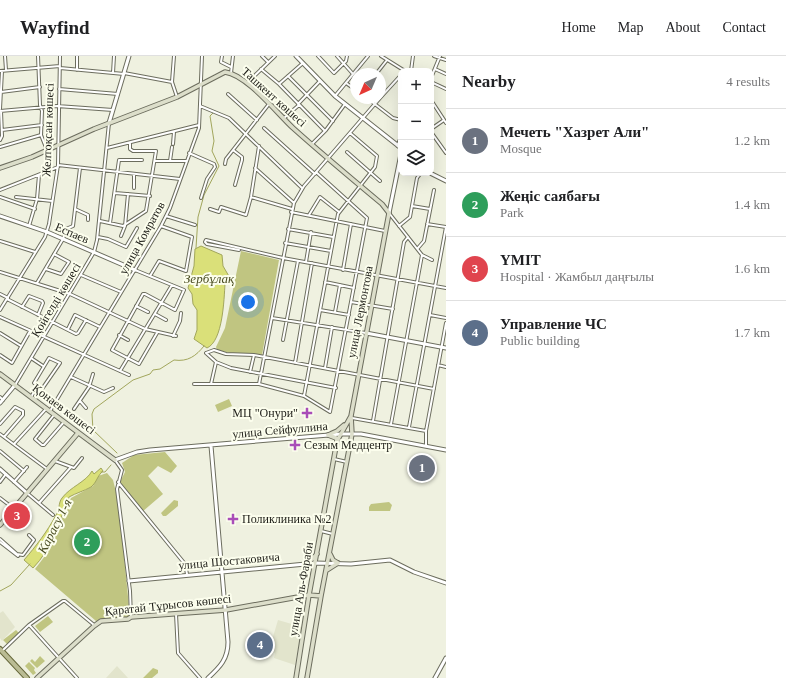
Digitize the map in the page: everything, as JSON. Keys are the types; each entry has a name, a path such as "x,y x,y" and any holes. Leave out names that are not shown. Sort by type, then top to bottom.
{"main road":[{"name":"Ташкент көшесі","path":"0,168 177,97 218,74 225,72 231,73 246,84 269,104 283,119 382,204 389,213"},
{"name":"улица Лермонтова","path":"351,417 389,213"},
{"name":"Қонаев көшесі","path":"0,374 115,460"},
{"name":"улица Аль-Фараби","path":"296,678 309,595 337,441 347,421 351,417"},
{"name":"улица Аль-Фараби","path":"307,678 320,596 328,563 352,434 351,417"},
{"path":"328,435 337,432 347,421"},
{"path":"0,525 78,433"},
{"path":"328,435 336,438 337,441"},
{"path":"329,552 333,560 338,563"},
{"path":"307,564 317,553"},
{"path":"326,573 330,566 338,563"},
{"name":"Қаратай Тұрысов көшесі","path":"37,678 101,621 128,619 131,617 226,610 309,595 320,596"},
{"path":"1,649 27,678"}],"street":[{"path":"5,56 6,70"},
{"path":"38,56 42,125 41,135 47,150"},
{"name":"Желтоқсан көшесі","path":"0,310 47,232 58,166 60,56"},
{"path":"77,70 78,56"},
{"path":"113,73 114,56"},
{"path":"109,123 129,56"},
{"path":"174,56 172,82 177,97"},
{"name":"улица Комратов","path":"50,412 166,216 199,125 202,56"},
{"path":"222,56 221,62 232,67"},
{"path":"231,73 233,56"},
{"path":"262,56 268,62"},
{"path":"246,84 275,56"},
{"path":"296,56 335,96 398,146"},
{"path":"318,56 334,73 344,64 347,56"},
{"path":"337,56 350,71"},
{"path":"358,68 368,56"},
{"path":"381,56 399,68"},
{"path":"411,68 413,56"},
{"path":"434,56 446,60"},
{"path":"440,57 435,69 446,74"},
{"path":"381,68 387,60"},
{"path":"279,84 303,63"},
{"path":"0,140 2,130 0,110 1,71 60,67 77,70 124,73 172,82"},
{"path":"261,69 279,84 325,131"},
{"path":"288,76 333,121"},
{"path":"335,96 350,78"},
{"path":"386,91 398,78"},
{"path":"283,119 320,81"},
{"path":"346,83 350,86"},
{"path":"434,83 446,89"},
{"path":"1,92 40,87"},
{"path":"59,89 118,94"},
{"path":"228,94 257,120"},
{"path":"225,164 224,161 269,104"},
{"path":"312,144 325,131 345,104"},
{"path":"259,384 285,243 294,203 302,188 375,104 393,118 398,119"},
{"path":"434,104 446,123"},
{"path":"200,106 224,115 259,146 302,188"},
{"path":"0,110 41,107 113,110"},
{"path":"434,128 444,120"},
{"name":"Қойгелді көшесі","path":"15,386 94,252 100,221 109,123"},
{"path":"2,130 42,125"},
{"path":"107,148 199,125"},
{"path":"194,384 259,384 304,396 330,412 336,388 351,302 358,273 365,227 368,218 264,128"},
{"path":"173,144 174,132"},
{"path":"304,396 336,221 339,212 375,167 377,156 350,133"},
{"path":"0,148 41,135"},
{"path":"434,135 446,154"},
{"path":"100,221 125,226 132,219 145,212 150,196 153,176 155,160 154,150 133,152 130,149 130,143"},
{"path":"210,209 219,212 220,206 246,216 252,197 259,146"},
{"path":"170,161 172,147"},
{"path":"233,150 242,157 235,185"},
{"path":"347,152 380,181"},
{"path":"189,153 214,164 215,167 207,179 201,198"},
{"path":"110,223 120,159 142,160"},
{"path":"155,160 186,161"},
{"path":"0,190 58,166 180,179"},
{"path":"255,167 294,203"},
{"path":"38,283 63,239 66,229 73,226 80,168"},
{"path":"389,213 398,169"},
{"path":"134,174 134,188"},
{"path":"29,226 37,199 39,175"},
{"path":"434,175 446,181"},
{"path":"399,226 410,217 419,176"},
{"path":"418,248 424,241 434,190"},
{"path":"114,193 150,196"},
{"path":"121,236 125,226 128,194"},
{"path":"16,196 52,201"},
{"path":"0,197 35,209"},
{"path":"252,197 309,215 385,231"},
{"path":"309,215 320,197 339,212"},
{"path":"412,206 430,209"},
{"path":"76,209 88,215 88,220"},
{"name":"Ташкент көшесі","path":"389,213 422,254 432,260"},
{"name":"Еспаев","path":"0,216 47,232 135,270"},
{"path":"166,216 195,225"},
{"path":"343,270 351,224"},
{"path":"409,427 446,228 427,224"},
{"path":"150,276 159,261 186,271 192,237 161,226"},
{"path":"98,237 108,239 126,247 137,228"},
{"path":"288,228 333,237"},
{"path":"306,262 311,232"},
{"path":"373,421 404,242 408,237"},
{"path":"239,250 207,244 205,242 206,240 283,258 358,273 446,288"},
{"path":"0,241 35,252"},
{"path":"285,243 331,251"},
{"path":"46,269 61,274 69,262 54,254"},
{"path":"390,424 422,254"},
{"path":"283,340 298,261"},
{"path":"295,363 312,263"},
{"path":"135,270 184,290 175,310 143,294 112,348 113,351 139,364 157,333"},
{"path":"0,272 70,294 157,333 175,336 181,313"},
{"path":"81,275 121,292"},
{"path":"325,282 354,288"},
{"path":"120,371 172,285"},
{"path":"334,312 340,285"},
{"path":"0,294 53,323 78,334 86,320"},
{"path":"22,307 28,296 42,301 43,303 38,315"},
{"path":"351,302 393,309"},
{"path":"136,306 148,312"},
{"path":"320,310 349,315"},
{"path":"155,314 166,320"},
{"path":"68,329 75,315 100,327"},
{"path":"430,315 446,318"},
{"path":"0,317 129,375"},
{"path":"272,318 317,324 444,347"},
{"path":"426,446 426,431 438,365 444,347 446,323"},
{"path":"325,368 332,327"},
{"path":"0,355 11,363 30,331"},
{"path":"0,333 21,346"},
{"path":"119,335 128,340"},
{"path":"336,388 231,368 216,362 206,353 214,350 226,354 254,355 434,390"},
{"path":"250,372 254,355"},
{"path":"49,357 60,363 44,388 37,387 34,383 49,357"},
{"path":"31,358 43,366"},
{"path":"211,384 216,362"},
{"path":"438,365 446,367"},
{"path":"74,409 89,387 93,374"},
{"path":"71,377 89,387 104,392 113,388"},
{"path":"0,403 15,386"},
{"path":"30,397 37,387"},
{"path":"0,397 3,400"},
{"path":"80,400 86,408"},
{"path":"0,424 15,407 23,411 23,415 4,437"},
{"path":"14,444 46,409"},
{"path":"54,415 35,439 42,445 44,445 64,422"},
{"path":"351,417 426,431"},
{"path":"0,434 47,469"},
{"name":"улица Сейфуллина","path":"115,460 137,452 341,434 379,437 446,450"},
{"path":"208,678 222,664 227,653 223,571 211,446"},
{"path":"0,451 24,471"},
{"path":"39,503 71,467 75,467 82,458"},
{"path":"334,459 347,462"},
{"path":"54,460 71,467"},
{"path":"115,460 122,470 118,482 129,580 131,617"},
{"path":"14,482 27,467"},
{"path":"0,469 52,515"},
{"path":"0,482 6,474"},
{"path":"118,482 185,564 187,574"},
{"path":"0,498 14,509"},
{"path":"0,504 3,501"},
{"path":"321,531 333,534"},
{"path":"0,542 18,556 17,554 23,555 34,540 29,536"},
{"path":"0,539 17,554"},
{"name":"улица Шостаковича","path":"129,580 316,563 351,564 390,560 414,572 446,583"},
{"path":"1,649 55,606 65,601 95,625"},
{"path":"176,614 178,653 200,678"},
{"path":"29,626 77,678"},
{"path":"435,678 446,658"}],"shaded area":[{"path":"241,251 279,260 262,355 248,353 235,354 217,350 216,347 225,328"},
{"path":"229,399 232,406 218,412 215,405"},
{"path":"165,452 177,466 171,473 158,466 148,476 163,494 142,512 120,482 125,472 122,463 134,455"},
{"path":"107,473 113,480 119,504 130,617 96,621 35,569 45,556 71,498 93,486 98,476"},
{"path":"174,500 178,501 178,506 166,516 163,516 161,513"},
{"path":"389,502 392,505 390,511 369,511 371,504"},
{"path":"3,611 15,627 2,641 0,638 0,613"},
{"path":"48,616 53,622 40,632 35,626"},
{"path":"278,620 302,627 295,665 274,658 275,653 269,650"},
{"path":"16,630 19,633 7,644 3,640"},
{"path":"40,656 45,661 37,668 30,661 32,659 35,662"},
{"path":"29,662 35,668 34,670 36,673 33,675 25,666"},
{"path":"117,666 128,678 106,678"},
{"path":"153,668 158,670 158,673 152,678 143,678"}],"water":[{"name":"Зербұлақ","path":"201,246 222,255 223,266 230,278 225,284 222,319 219,329 212,344 207,348 194,339 197,330 197,310 193,304 192,294 188,288 194,266 195,249"},
{"name":"Карасу 1-я","path":"101,468 103,471 91,487 69,497 50,544 33,568 24,560 49,527 57,513 62,498 92,471 94,474"}],"waterway":[{"path":"196,248 198,217 204,195 219,166 212,151 214,141 210,116 213,113"},
{"path":"117,453 93,430 92,414 94,409 133,380 150,374 153,370 160,369 174,360 191,358 204,346"},
{"path":"101,472 105,472 111,465"},
{"path":"0,591 11,585 30,564"}],"place":[{"name":"МЦ \"Онури\"","path":"307,413"},
{"name":"Сезым Медцентр","path":"295,445"},
{"name":"Мечеть \"Хазрет Али\"","path":"422,468"},
{"name":"YMIT","path":"17,516"},
{"name":"Поликлиника №2","path":"233,519"},
{"name":"Жеңіс саябағы","path":"87,542"},
{"name":"Управление ЧС","path":"260,645"}]}
